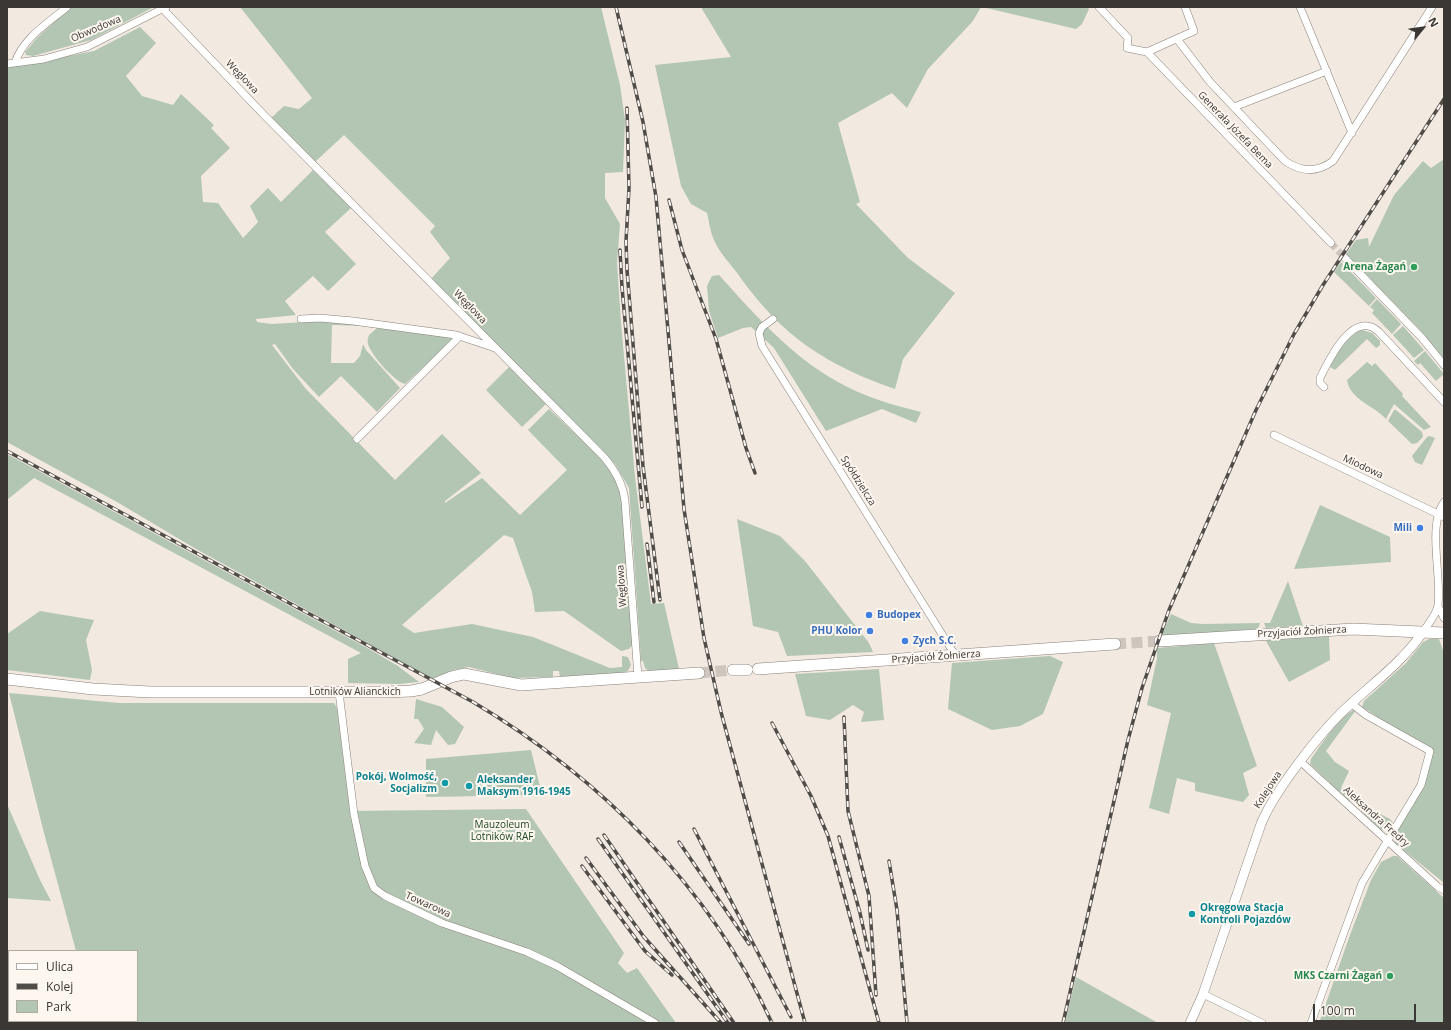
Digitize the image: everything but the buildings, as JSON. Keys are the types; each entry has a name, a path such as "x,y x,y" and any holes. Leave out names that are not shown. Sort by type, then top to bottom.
{"main road":[{"name":"Przyjaciół Żołnierza","path":"1160,641 1353,629 1444,632"},
{"name":"Przyjaciół Żołnierza","path":"733,670 1115,644"},
{"name":"Lotników Alianckich","path":"7,679 93,689 150,692 411,692 451,677 464,674 521,685 698,673"}],"street":[{"path":"15,63 17,55 29,40 67,7"},
{"path":"1099,7 1126,34 1128,38 1127,48 1147,52 1194,31 1185,7"},
{"path":"1300,7 1352,133"},
{"name":"Generała Józefa Bema","path":"1176,39 1210,82 1285,161 1294,168 1307,171 1326,167 1333,162 1432,7"},
{"name":"Obwodowa","path":"7,64 44,59 87,46 163,8"},
{"name":"Węglowa","path":"163,8 263,114 604,458 620,479 625,494 638,678"},
{"name":"Generała Józefa Bema","path":"1147,52 1331,243"},
{"name":"Generała Józefa Bema","path":"1234,107 1327,71"},
{"path":"1344,257 1422,338 1444,365"},
{"path":"301,319 320,318 353,321 460,336 497,349"},
{"name":"Spółdzielcza","path":"772,319 762,327 759,333 762,346 955,655"},
{"path":"1324,387 1320,383 1320,378 1335,349 1354,329 1367,325 1378,332 1444,402"},
{"path":"357,439 460,336"},
{"name":"Miodowa","path":"1274,435 1441,515"},
{"path":"1444,502 1441,515 1436,525 1438,606 1444,618"},
{"path":"1423,632 1438,606"},
{"name":"Kolejowa","path":"1190,1023 1203,994 1264,816 1275,797 1324,733 1352,704 1406,654 1423,632"},
{"name":"Towarowa","path":"339,692 354,814 364,866 374,888 385,896 442,923 527,952 557,966 655,1023"},
{"path":"1311,1023 1359,891 1421,785 1430,751 1366,715 1352,704"},
{"name":"Aleksandra Fredry","path":"1301,762 1441,888"},
{"path":"1203,994 1262,1023"}],"green space":[{"path":"71,7 152,8 91,40 33,56 26,55 25,52 37,38"},
{"path":"240,7 601,7 620,85 625,120 623,172 605,173 605,198 620,224 617,263 635,477 651,604 664,603 679,669 649,671 645,668 643,661 641,661 629,488 615,464 431,279 450,258 430,232 435,226 344,135 315,162 271,118 284,106 299,109 312,98"},
{"path":"702,7 981,7 973,21 928,69 907,108 892,93 838,123 860,202 856,204 908,258 955,293 903,359 895,389 870,380 827,359 790,332 773,316 756,298 719,250 713,237 707,213 691,204 681,186 655,65 731,57"},
{"path":"982,7 1087,7 1089,9 1082,24 1076,29"},
{"path":"140,27 156,43 126,76 142,96 173,105 181,94 214,125 211,128 230,148 201,176 203,202 218,203 243,238 258,222 250,206 268,188 281,202 313,170 351,208 325,232 356,264 328,291 313,276 285,301 296,315 256,319 257,322 271,324 323,321 367,326 332,325 331,363 354,363 360,356 363,344 366,350 400,388 377,412 341,376 319,397 293,369 275,344 272,345 306,389 395,480 442,434 481,473 445,501 445,503 482,478 520,515 567,470 528,430 549,409 601,458 614,474 622,496 633,644 629,649 621,651 564,611 535,612 532,592 513,538 504,535 402,625 414,633 472,624 533,637 610,668 622,667 622,656 628,657 631,665 628,671 622,673 560,677 559,671 553,671 553,677 512,678 469,667 453,670 433,679 196,549 117,502 7,442 7,68 94,51"},
{"name":"Arena Żagań","path":"1444,159 1444,359 1421,331 1346,254 1356,240 1368,238 1369,247 1394,195 1423,161 1431,168"},
{"path":"1341,262 1376,298 1369,306 1334,272"},
{"path":"719,275 774,334 805,360 821,372 858,392 921,412 916,423 882,409 826,431 774,348 751,327 743,328 718,338 709,311 707,286 712,276"},
{"path":"1377,299 1401,324 1392,334 1372,313 1374,310 1370,307"},
{"path":"1403,326 1424,350 1414,358 1393,335"},
{"path":"377,328 452,337 451,342 405,384 395,378 378,361 370,349 368,344 369,335"},
{"path":"1362,330 1372,333 1380,341 1380,345 1376,348 1367,339 1335,370 1330,367 1339,351 1348,340 1357,332"},
{"path":"1425,351 1444,374 1436,381 1420,363 1418,365 1414,361"},
{"path":"1367,362 1372,366 1375,363 1403,394 1402,396 1431,427 1424,430 1394,404 1386,419 1353,393 1347,380"},
{"path":"509,367 546,404 522,427 486,390"},
{"path":"1394,410 1396,410 1422,432 1423,437 1417,443 1412,444 1388,421"},
{"path":"1430,436 1435,438 1422,465 1415,462 1412,456 1427,437"},
{"path":"7,454 371,650 398,666 419,682 399,684 348,683 348,659 361,653 34,478 7,500"},
{"path":"1320,505 1390,537 1391,562 1294,569"},
{"path":"737,519 780,536 805,561 869,643 873,652 787,656 778,632 753,626"},
{"path":"1288,581 1303,626 1266,628 1264,623 1270,623"},
{"path":"40,611 94,620 86,640 92,670 90,680 7,670 7,634"},
{"path":"1171,614 1191,623 1260,623 1258,629 1161,636"},
{"path":"1329,636 1330,660 1289,682 1266,641 1267,640"},
{"path":"1429,639 1439,639 1444,653 1444,883 1396,844 1394,840 1432,752 1362,707 1364,701 1406,663 1423,642"},
{"path":"1214,643 1257,766 1243,773 1249,795 1243,802 1195,791 1195,783 1177,778 1169,814 1149,808 1171,713 1147,705 1157,658 1157,648"},
{"path":"1050,656 1063,662 1043,714 1020,726 992,730 948,709 952,663"},
{"path":"879,669 884,720 861,722 864,712 853,705 830,720 806,716 795,674"},
{"name":"Mauzoleum Lotników RAF","path":"9,693 119,703 334,703 337,708 350,811 526,809 624,953 618,963 627,973 637,968 676,1023 96,1023 138,1022 138,950 76,950 43,829"},
{"path":"416,699 442,707 464,727 455,744 448,745 436,730 431,745 414,743 424,729 418,719 414,719"},
{"path":"1353,710 1356,710 1326,751 1335,762 1349,771 1341,788 1359,800 1357,802 1349,801 1310,764 1311,759 1330,733 1341,720"},
{"path":"531,750 542,795 426,797 426,759"},
{"path":"7,804 40,880 51,901 7,898"},
{"path":"1363,805 1390,819 1394,824 1392,827 1381,830 1361,811 1360,807"},
{"name":"MKS Czarni Żagań","path":"1393,856 1397,856 1444,898 1443,1023 1319,1023 1371,880 1381,862"},
{"path":"1076,977 1158,1023 1065,1023"}],"tunnel":[{"path":"1331,243 1344,257"},
{"path":"1115,644 1160,641"},
{"path":"699,673 733,670"}],"railway":[{"path":"616,7 643,122 656,197 684,509 704,638 721,712 805,1023"},
{"path":"1063,1023 1128,740 1142,688 1169,610 1256,410 1294,334 1323,285 1444,99"},
{"path":"627,108 629,188 626,241 627,270 643,466 660,600"},
{"path":"669,200 682,250 716,339 746,448 755,473"},
{"path":"620,250 642,507"},
{"path":"7,451 473,702 520,732 565,765 607,801 647,840 683,881 717,926 746,973 772,1023"},
{"path":"647,544 654,602"},
{"path":"844,717 848,811 869,896 876,995"},
{"path":"772,723 811,796 828,836 879,1023"},
{"path":"694,829 791,1017"},
{"path":"604,835 734,1023"},
{"path":"839,837 860,913 868,950"},
{"path":"598,839 728,1023"},
{"path":"679,842 749,944"},
{"path":"586,858 644,937 721,1023"},
{"path":"889,861 897,910 907,1023"},
{"path":"582,866 645,951 672,975"}],"place":[{"name":"Arena Żagań","path":"1414,267"},
{"name":"Mili","path":"1420,528"},
{"name":"Budopex","path":"869,615"},
{"name":"PHU Kolor","path":"870,631"},
{"name":"Zych S.C.","path":"905,641"},
{"name":"Pokój, Wolmość, Socjalizm","path":"445,783"},
{"name":"Aleksander Maksym 1916-1945","path":"469,786"},
{"name":"Okręgowa Stacja Kontroli Pojazdów","path":"1192,914"},
{"name":"MKS Czarni Żagań","path":"1390,976"}]}
